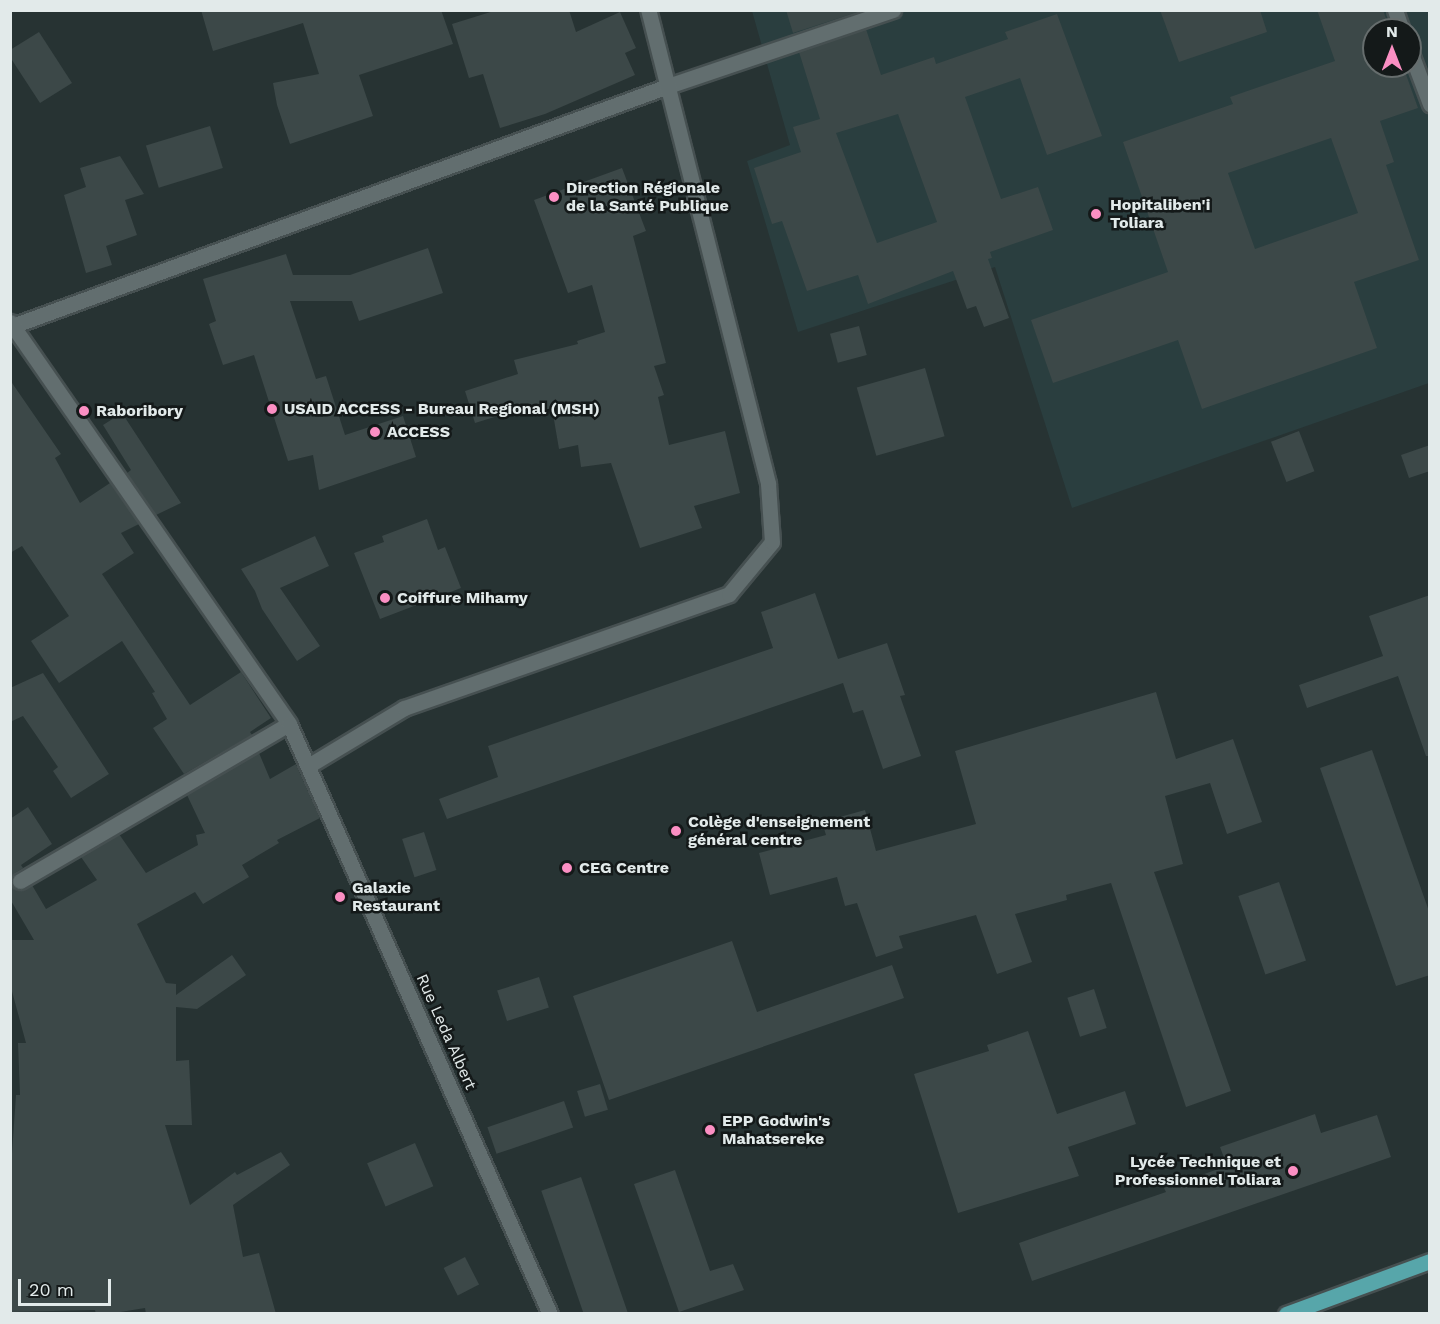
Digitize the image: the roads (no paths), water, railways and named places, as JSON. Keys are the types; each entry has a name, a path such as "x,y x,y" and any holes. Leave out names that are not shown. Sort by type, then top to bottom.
{"main road":[{"path":"1286,1314 1430,1261"}],"street":[{"path":"309,766 404,708 729,594 772,542 768,483 665,87 648,10"},
{"path":"13,323 665,87 893,10"},
{"path":"1420,78 1430,104"},
{"name":"Rue Leda Albert","path":"13,323 289,724 550,1314"},
{"path":"20,881 289,724"}],"place":[{"name":"Direction Régionale de la Santé Publique","path":"554,197"},
{"name":"Hopitaliben'i Toliara","path":"1096,214"},
{"name":"USAID ACCESS - Bureau Regional (MSH)","path":"272,409"},
{"name":"Raboribory","path":"84,411"},
{"name":"ACCESS","path":"375,432"},
{"name":"Coiffure Mihamy","path":"385,598"},
{"name":"Colège d'enseignement général centre","path":"676,831"},
{"name":"CEG Centre","path":"567,868"},
{"name":"Galaxie Restaurant","path":"340,897"},
{"name":"EPP Godwin's Mahatsereke","path":"710,1130"},
{"name":"Lycée Technique et Professionnel Toliara","path":"1293,1171"}]}
